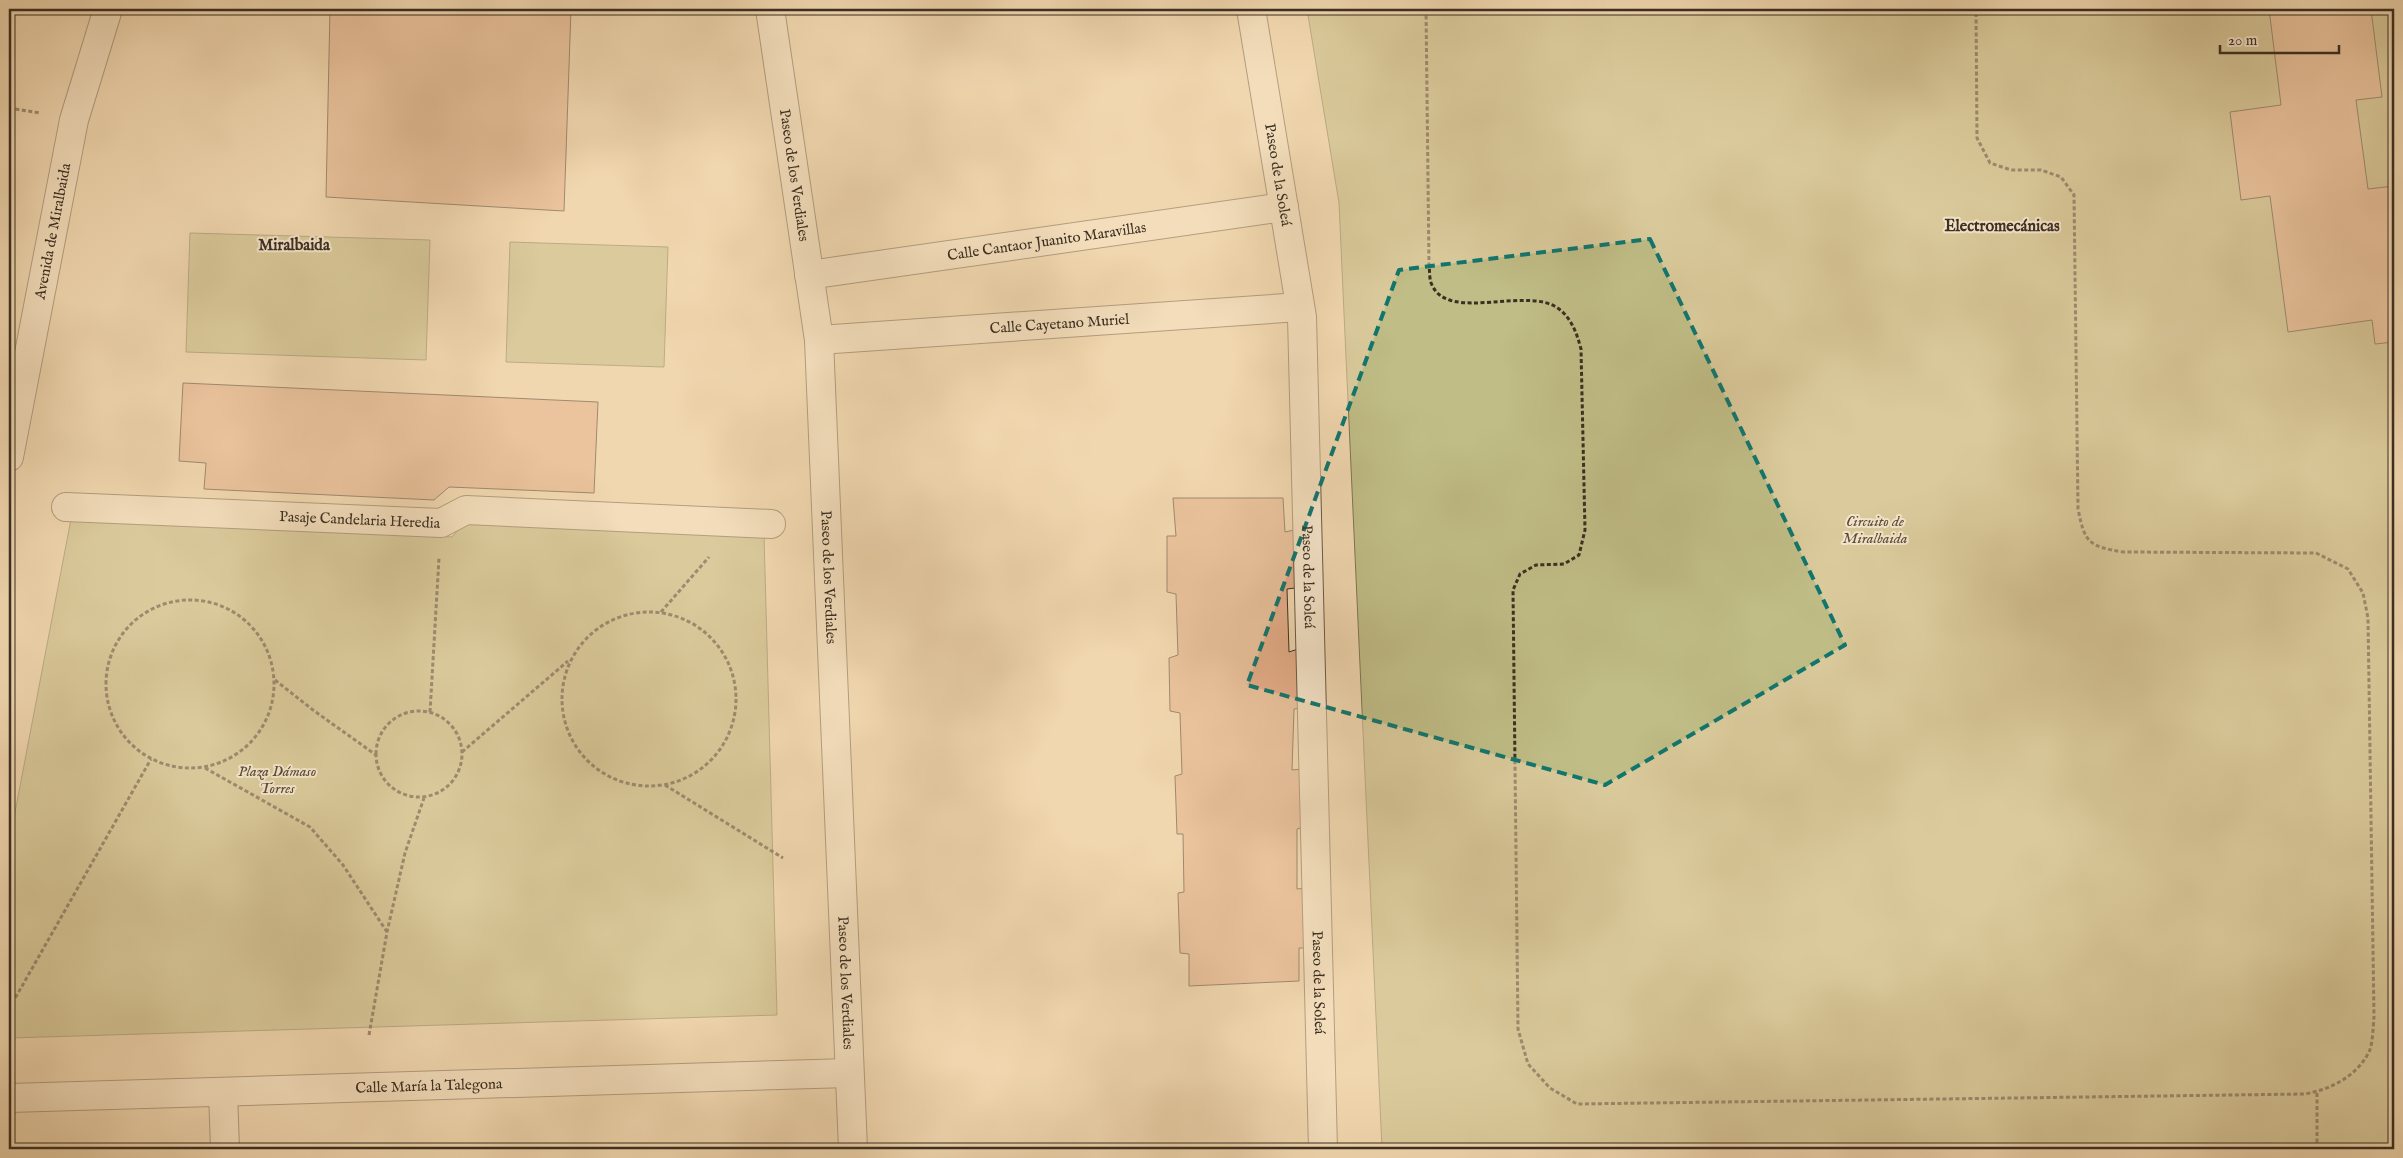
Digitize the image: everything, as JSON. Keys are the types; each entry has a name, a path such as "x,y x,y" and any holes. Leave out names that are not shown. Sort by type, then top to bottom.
{"street":[{"name":"Avenida de Miralbaida","path":"9,457 74,120 108,9"},
{"name":"Paseo de los Verdiales","path":"770,9 819,340 852,1149"},
{"name":"Paseo de la Soleá","path":"1251,9 1300,307 1323,1149"},
{"name":"Calle Cantaor Juanito Maravillas","path":"810,275 1284,207"},
{"name":"Calle Cayetano Muriel","path":"819,340 1300,307"},
{"name":"Pasaje Candelaria Heredia","path":"66,507 442,523 466,510 771,524"},
{"name":"Calle María la Talegona","path":"9,1098 849,1073"},
{"path":"223,1092 225,1149"}],"path":[{"path":"1426,9 1429,266 1432,285 1444,299 1457,302 1533,300 1558,308 1575,328 1581,349 1585,530 1579,555 1564,564 1536,565 1520,574 1514,590 1518,1029 1528,1064 1550,1088 1577,1104 2305,1094 2317,1092 2345,1080 2369,1052 2374,1017 2368,618 2363,594 2348,569 2316,553 2123,552 2098,548 2083,534 2078,509 2074,195 2061,177 2041,170 2011,170 1990,163 1977,138 1976,9"},
{"path":"430,712 442,523"},
{"path":"661,612 739,523"},
{"path":"193,599 218,603 241,615 258,633 270,655 275,680 272,704 263,727 248,746 228,760 204,768 186,769 168,766 151,759 130,744 115,724 107,700 106,674 113,650 126,628 145,612 168,602 193,599"},
{"path":"462,752 570,660 586,637 608,621 634,612 661,612 689,621 712,638 728,662 736,690 735,719 724,746 705,767 680,782 650,787 620,783 594,768 574,746 563,719 561,689 570,660"},
{"path":"275,680 376,755"},
{"path":"417,711 430,712 443,717 453,726 459,738 462,752 460,766 454,779 444,790 424,798 406,795 394,789 385,780 379,768 376,755 378,742 383,730 393,720 404,714 417,711"},
{"path":"9,1009 151,759"},
{"path":"204,768 310,827 343,865 387,932"},
{"path":"665,785 783,858"},
{"path":"369,1035 387,932 405,853 424,798"},
{"path":"2317,1092 2317,1149"}],"highlighted area":[{"path":"1650,239 1845,645 1605,785 1247,685 1399,270"}],"green space":[{"name":"Circuito de Miralbaida","path":"1307,9 2394,9 2394,1149 1382,1149 1339,203"},
{"path":"190,233 430,240 426,360 186,352"},
{"path":"510,242 668,247 664,367 506,362"},
{"name":"Plaza Dámaso Torres","path":"71,519 452,537 464,523 764,535 777,1015 9,1038 9,844"}],"building":[{"path":"330,9 571,9 564,211 326,197"},
{"path":"2269,9 2371,9 2382,97 2356,100 2368,189 2394,186 2394,342 2375,344 2372,320 2288,332 2270,196 2241,200 2230,112 2281,105"},
{"path":"183,383 598,402 594,493 449,487 434,500 204,489 206,463 179,461"},
{"path":"1173,498 1283,498 1285,532 1294,530 1295,588 1287,589 1289,652 1298,649 1301,708 1294,709 1292,770 1302,769 1304,827 1297,829 1297,889 1306,888 1306,948 1299,948 1299,981 1189,986 1189,954 1180,953 1178,893 1184,892 1183,834 1177,834 1175,776 1182,774 1180,713 1170,711 1169,658 1178,655 1176,594 1167,592 1167,536 1176,536"}],"district":[{"name":"Electromecánicas","path":"2002,227"},
{"name":"Miralbaida","path":"294,246"}]}
